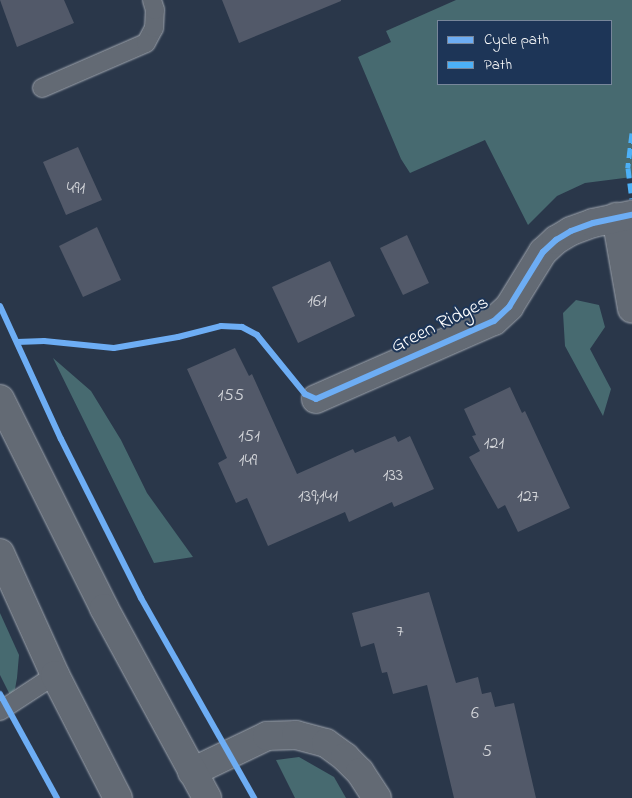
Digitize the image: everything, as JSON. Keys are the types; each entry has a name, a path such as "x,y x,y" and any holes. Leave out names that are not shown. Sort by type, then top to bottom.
{"main road":[{"name":"Green Ridges","path":"316,399 494,321 509,307 543,252 556,240 571,231 624,216 632,309"},
{"path":"0,399 104,608 207,798"},
{"path":"0,553 55,675 118,798"},
{"path":"192,772 268,736 296,735 326,742 360,772 377,798"}],"lane":[{"path":"42,88 146,43 154,28 155,10 152,0"},
{"path":"0,711 55,675"}],"green space":[{"path":"456,0 632,0 632,177 585,183 557,196 528,225 485,140 410,173 401,159 358,57 391,42 386,31"},
{"path":"576,300 599,305 605,327 590,349 611,389 603,416 565,346 563,313"},
{"path":"53,358 91,391 121,440 147,493 193,557 154,563"},
{"path":"0,613 19,655 15,689 10,695 0,675"},
{"path":"299,757 334,777 346,798 295,798 276,760"}],"building":[{"path":"0,0 64,0 74,23 17,47"},
{"path":"222,0 341,0 341,1 239,43"},
{"path":"78,147 102,200 66,215 43,162"},
{"path":"97,227 121,280 83,297 59,246"},
{"path":"407,235 429,283 403,295 380,248"},
{"path":"330,261 355,316 298,343 272,287"},
{"path":"235,348 249,376 252,374 297,474 353,449 355,453 395,436 398,442 410,436 434,489 394,507 392,502 349,522 345,512 268,546 247,498 236,503 218,463 227,458 187,369"},
{"path":"510,387 522,413 525,411 570,508 518,532 505,505 498,509 469,457 480,451 472,436 476,435 464,409"},
{"path":"429,592 456,683 478,677 482,694 491,692 495,707 514,703 536,798 454,798 427,685 393,694 387,672 382,673 374,643 361,647 352,613"}],"marked path":[{"path":"632,133 628,168 632,199"}],"cycle path":[{"path":"17,342 44,341 114,348 178,337 221,326 242,327 257,335 305,394 316,399 494,321 509,307 543,252 556,240 571,231 593,223 632,215"},
{"path":"0,306 61,439 141,598 254,798"},
{"path":"0,694 57,798"}]}
